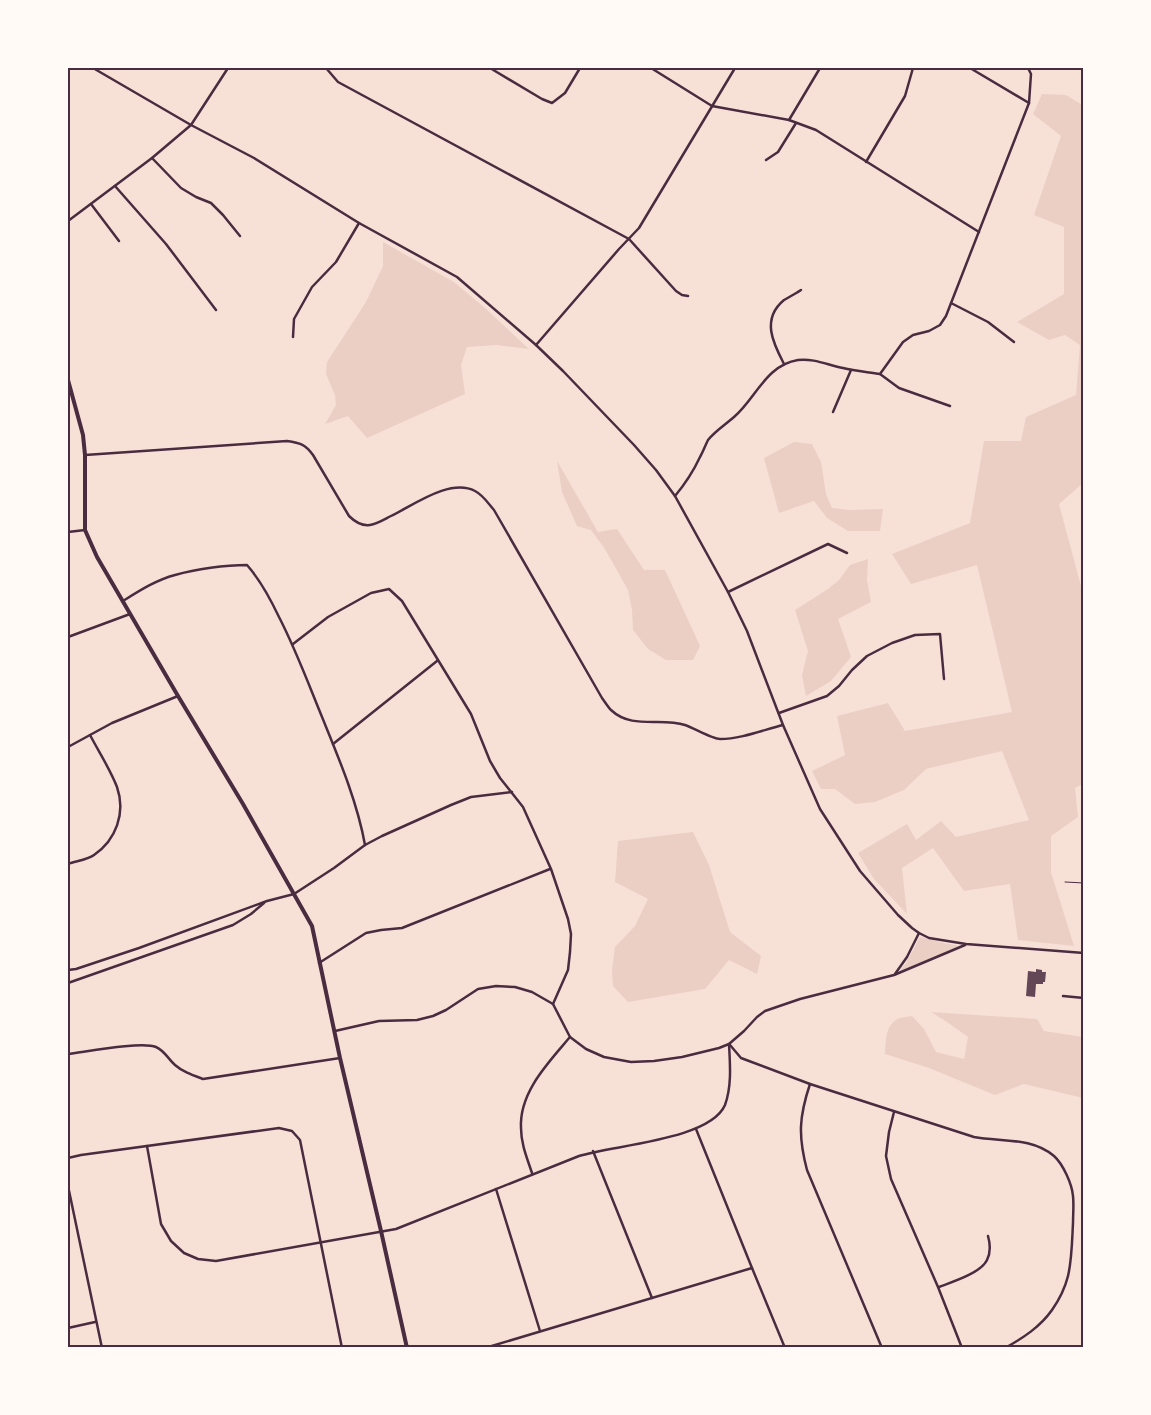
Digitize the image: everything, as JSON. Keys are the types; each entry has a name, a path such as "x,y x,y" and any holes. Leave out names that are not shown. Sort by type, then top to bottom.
{"street":[{"path":"95,68 191,125 254,158 359,223 457,277 536,345 634,445 675,496 728,592 747,631 783,725 820,810 856,866 898,915 919,933 930,938 966,944 1084,953"},
{"path":"68,221 152,158 191,125 228,68"},
{"path":"326,68 338,82 629,239 676,291 688,296"},
{"path":"490,68 552,103 565,93 580,68"},
{"path":"651,68 712,106 789,120 816,130 979,232"},
{"path":"536,345 639,228 735,68"},
{"path":"789,120 820,68"},
{"path":"866,162 905,96 913,68"},
{"path":"970,68 1029,103"},
{"path":"880,374 903,342 913,335 929,331 940,325 946,316 1029,103 1031,74 1028,68"},
{"path":"766,160 778,152 796,123"},
{"path":"152,158 181,188 211,203 240,236"},
{"path":"115,186 166,244 216,310"},
{"path":"91,204 119,241"},
{"path":"293,336 294,319 312,287 336,262 359,223"},
{"path":"784,364 774,345 770,327 774,312 783,301 801,290"},
{"path":"951,303 988,322 1014,342"},
{"path":"675,496 687,481 710,438 734,417 755,394 763,381 784,364 798,360 812,360 851,370 880,374 899,388 950,406"},
{"path":"834,412 851,370"},
{"path":"68,380 83,435 85,455 85,530 97,556 130,614 243,804 312,926 340,1058 407,1348"},
{"path":"85,455 287,441 298,442 307,447 313,455 349,516 357,523 368,526 380,522 442,490 457,487 473,490 484,497 494,510 602,698 612,710 624,718 638,722 683,724 700,730 716,740 730,739 783,725"},
{"path":"68,532 85,530"},
{"path":"728,592 828,544 846,553"},
{"path":"123,601 151,585 174,575 226,565 247,565 270,598 292,644 333,744 357,811 365,845"},
{"path":"292,644 328,617 371,593 389,589 402,601 471,714 490,761 500,778 523,807 551,869 568,919 571,934 568,970 553,1004"},
{"path":"68,637 130,614"},
{"path":"780,714 826,696 839,686 867,656 892,643 915,635 940,634 944,678"},
{"path":"333,744 438,660"},
{"path":"68,746 112,723 178,696"},
{"path":"68,864 92,857 106,845 115,833 120,816 120,800 117,786 90,735"},
{"path":"68,970 139,948 267,900 294,894 365,845 382,836 464,800 512,792"},
{"path":"320,962 366,934 402,928 551,869"},
{"path":"68,983 233,925 251,914 267,900"},
{"path":"894,975 907,958 919,933"},
{"path":"335,1031 379,1021 417,1020 433,1016 446,1010 478,989 496,986 515,986 532,992 553,1004 570,1036 586,1049 604,1057 631,1062 654,1061 682,1057 729,1044 764,1011 800,999 894,975 966,944"},
{"path":"1063,996 1084,998"},
{"path":"532,1174 523,1145 522,1108 526,1097 536,1082 570,1036"},
{"path":"729,1044 741,1058 810,1084 974,1137 990,1140 1021,1141 1038,1146 1055,1157 1068,1176 1073,1196 1072,1253 1068,1276 1060,1296 1040,1325 1005,1348"},
{"path":"147,1146 160,1224 171,1241 184,1252 198,1259 216,1261 321,1243 396,1229 593,1151 659,1140 696,1129 714,1119 724,1107 730,1080 729,1044"},
{"path":"68,1054 137,1045 154,1046 166,1054 174,1064 187,1074 203,1079 340,1058"},
{"path":"810,1084 803,1105 801,1149 807,1170 882,1348"},
{"path":"894,1112 886,1156 891,1179 938,1287 962,1348"},
{"path":"68,1158 279,1128 292,1131 300,1140 342,1348"},
{"path":"696,1129 786,1348"},
{"path":"593,1151 652,1298"},
{"path":"68,1186 95,1322 102,1348"},
{"path":"496,1189 540,1331"},
{"path":"938,1287 971,1273 984,1264 988,1259 988,1236"},
{"path":"485,1348 752,1268"},
{"path":"68,1328 95,1322"}],"lane":[{"path":"1066,882 1084,883"}],"shaded area":[{"path":"1042,94 1066,95 1084,106 1083,483 1059,504 1081,586 1083,586 1082,729 1084,729 1084,783 1075,788 1078,817 1051,836 1051,872 1074,946 1018,940 1010,884 964,891 933,848 902,868 907,914 874,879 858,853 907,824 916,840 941,821 956,837 1029,820 1002,751 926,769 904,790 875,802 855,804 835,789 821,789 812,771 845,755 837,716 888,703 905,731 1012,712 977,565 911,584 892,554 970,523 984,441 1021,441 1026,417 1076,395 1080,345 1065,335 1049,340 1017,322 1064,294 1064,227 1034,215 1061,136 1033,114"},
{"path":"383,242 454,282 529,349 497,345 467,347 461,365 465,394 367,438 348,416 325,424 336,405 335,395 326,374 327,362 366,302 383,266"},
{"path":"794,442 812,444 821,462 826,494 832,508 850,510 883,509 880,531 848,531 827,518 814,501 779,513 764,458"},
{"path":"557,461 598,532 617,529 644,570 665,570 700,646 693,660 666,660 648,649 633,630 628,590 605,549 591,530 577,526 562,492"},
{"path":"868,559 867,580 871,602 838,619 851,657 831,681 806,696 802,675 808,651 795,610 839,580 850,565"},
{"path":"693,832 709,865 730,932 761,956 757,974 729,960 705,989 628,1002 613,986 612,970 615,947 635,926 648,899 615,882 618,841"},
{"path":"920,937 944,943 960,946 900,971"},
{"path":"931,1012 1037,1019 1044,1031 1083,1037 1083,1098 1024,1084 995,1095 929,1068 885,1054 887,1035 892,1023 898,1019 912,1016 924,1029 936,1052 964,1059 968,1037"}],"building":[{"path":"1036,969 1046,972 1045,982 1043,984 1036,984 1035,997 1026,996 1028,971 1036,972"}]}
